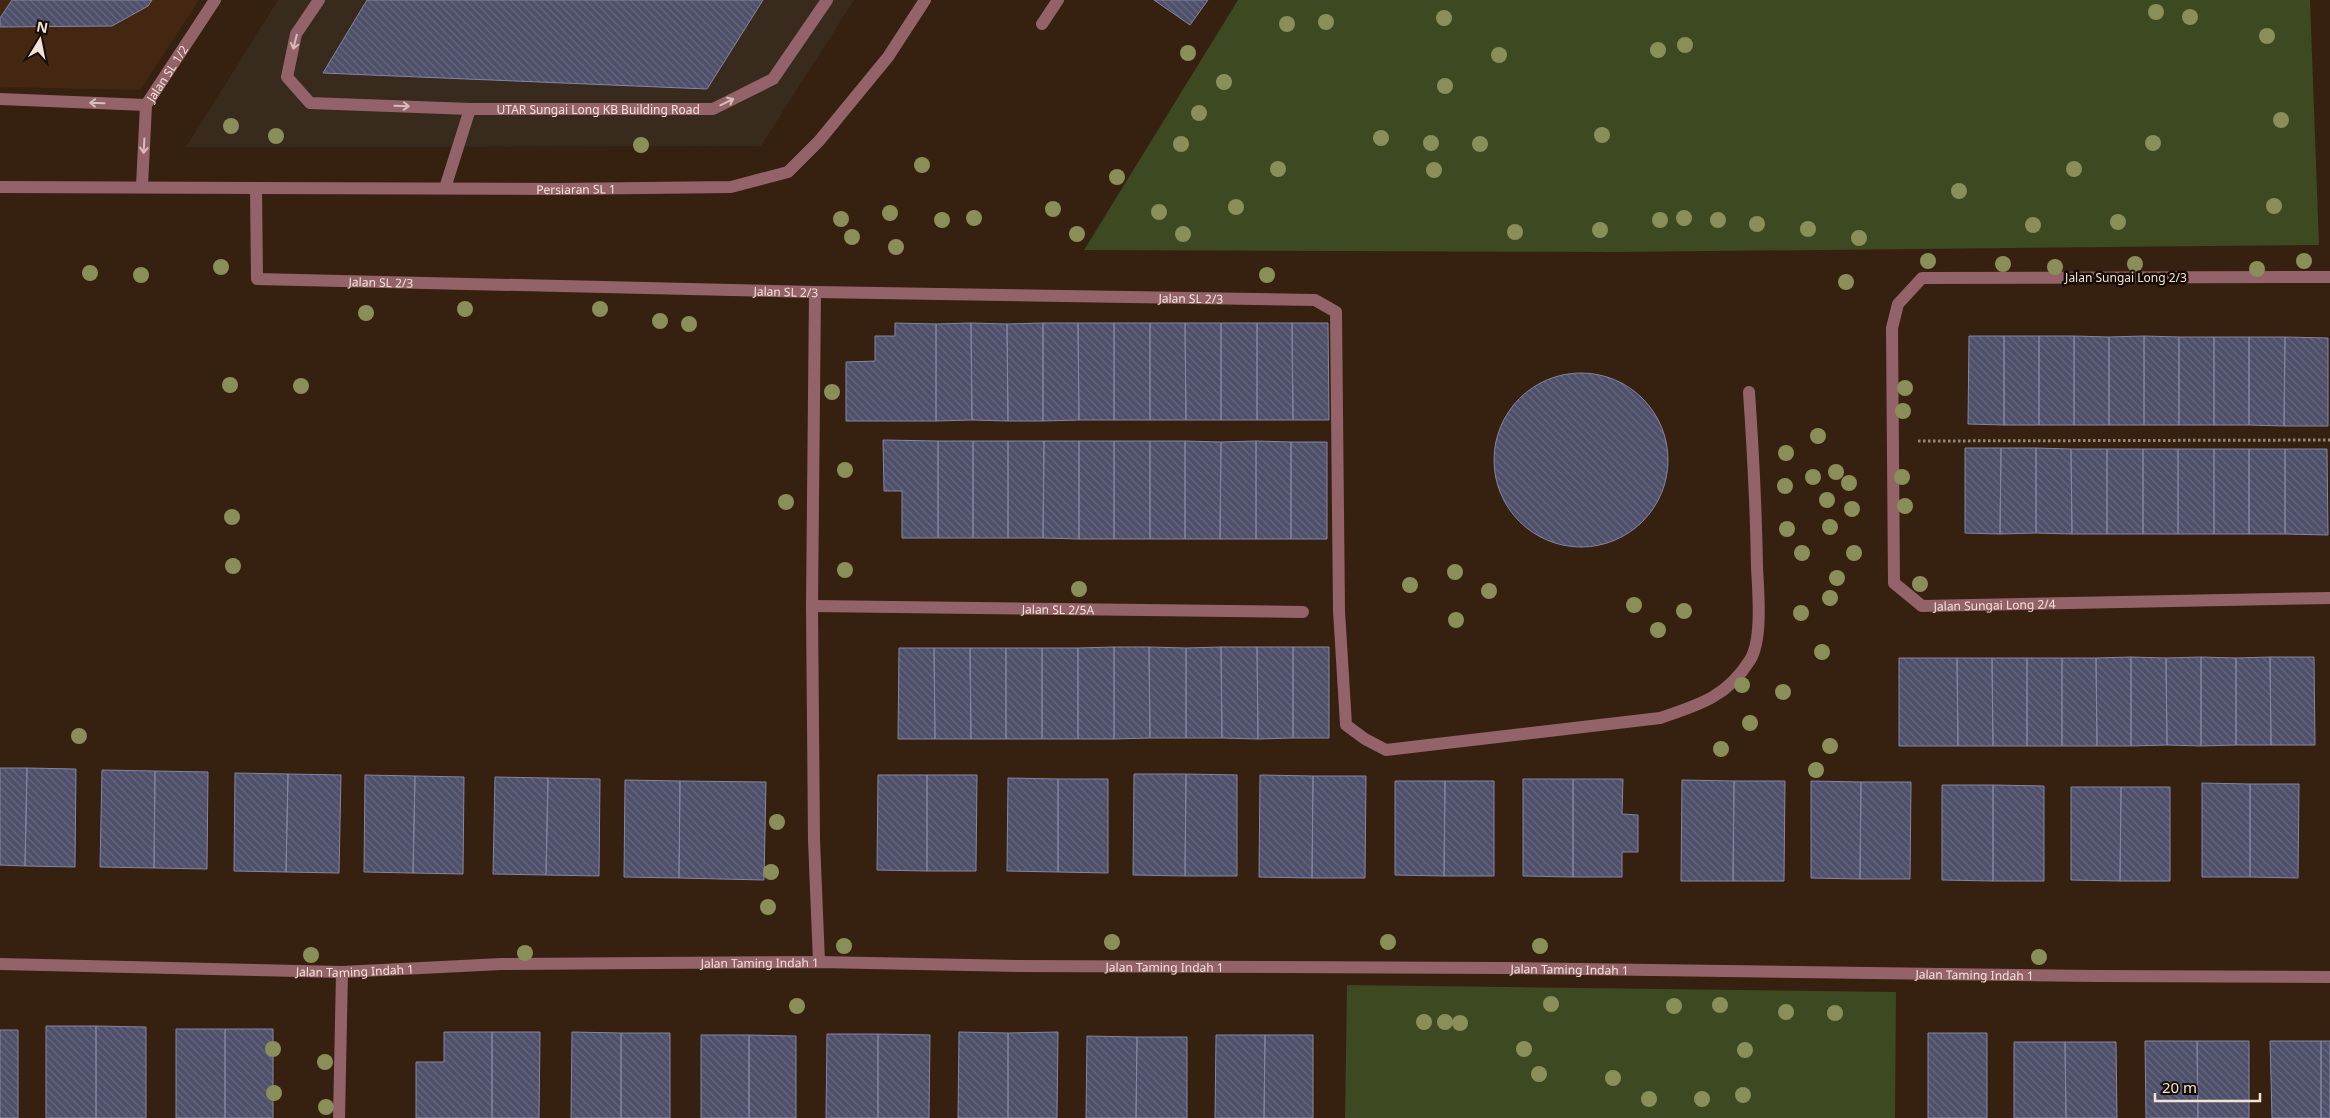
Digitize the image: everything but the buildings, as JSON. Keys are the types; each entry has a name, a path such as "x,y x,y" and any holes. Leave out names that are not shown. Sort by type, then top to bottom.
{"street":[{"name":"Jalan SL 1/2","path":"142,186 146,105 215,0"},
{"name":"UTAR Sungai Long KB Building Road","path":"318,0 296,34 286,77 310,103 470,109 712,109 773,79 827,0"},
{"name":"Persiaran SL 1","path":"0,186 256,188 731,187 788,172 820,141 888,57 925,0"},
{"path":"1042,24 1056,1"},
{"path":"0,99 146,105"},
{"path":"446,188 470,109"},
{"name":"Jalan SL 2/3","path":"256,188 257,279 815,292 1315,300 1336,312 1339,601 1346,725 1365,739 1386,750 1660,718 1699,705 1726,690 1751,659 1756,639 1758,606 1755,473 1748,392"},
{"name":"Jalan Sungai Long 2/3","path":"1922,278 2330,277"},
{"name":"Jalan Sungai Long 2/4","path":"1922,278 1898,304 1892,328 1891,440 1894,583 1922,606 2330,598"},
{"path":"815,292 812,606 814,840 819,962"},
{"name":"Jalan SL 2/5A","path":"812,606 1303,612"},
{"name":"Jalan Taming Indah 1","path":"0,964 342,972 501,964 819,962 1028,966 1500,968 2330,977"},
{"path":"339,1118 342,972"}],"path":[{"path":"1891,440 2330,440"}],"shaded area":[{"path":"0,0 199,0 140,90 0,87"},
{"path":"278,0 854,0 761,146 186,147"}],"green space":[{"path":"1238,0 2310,0 2319,245 1616,252 1084,250"},
{"path":"1347,985 1896,992 1895,1118 1345,1118"}]}
